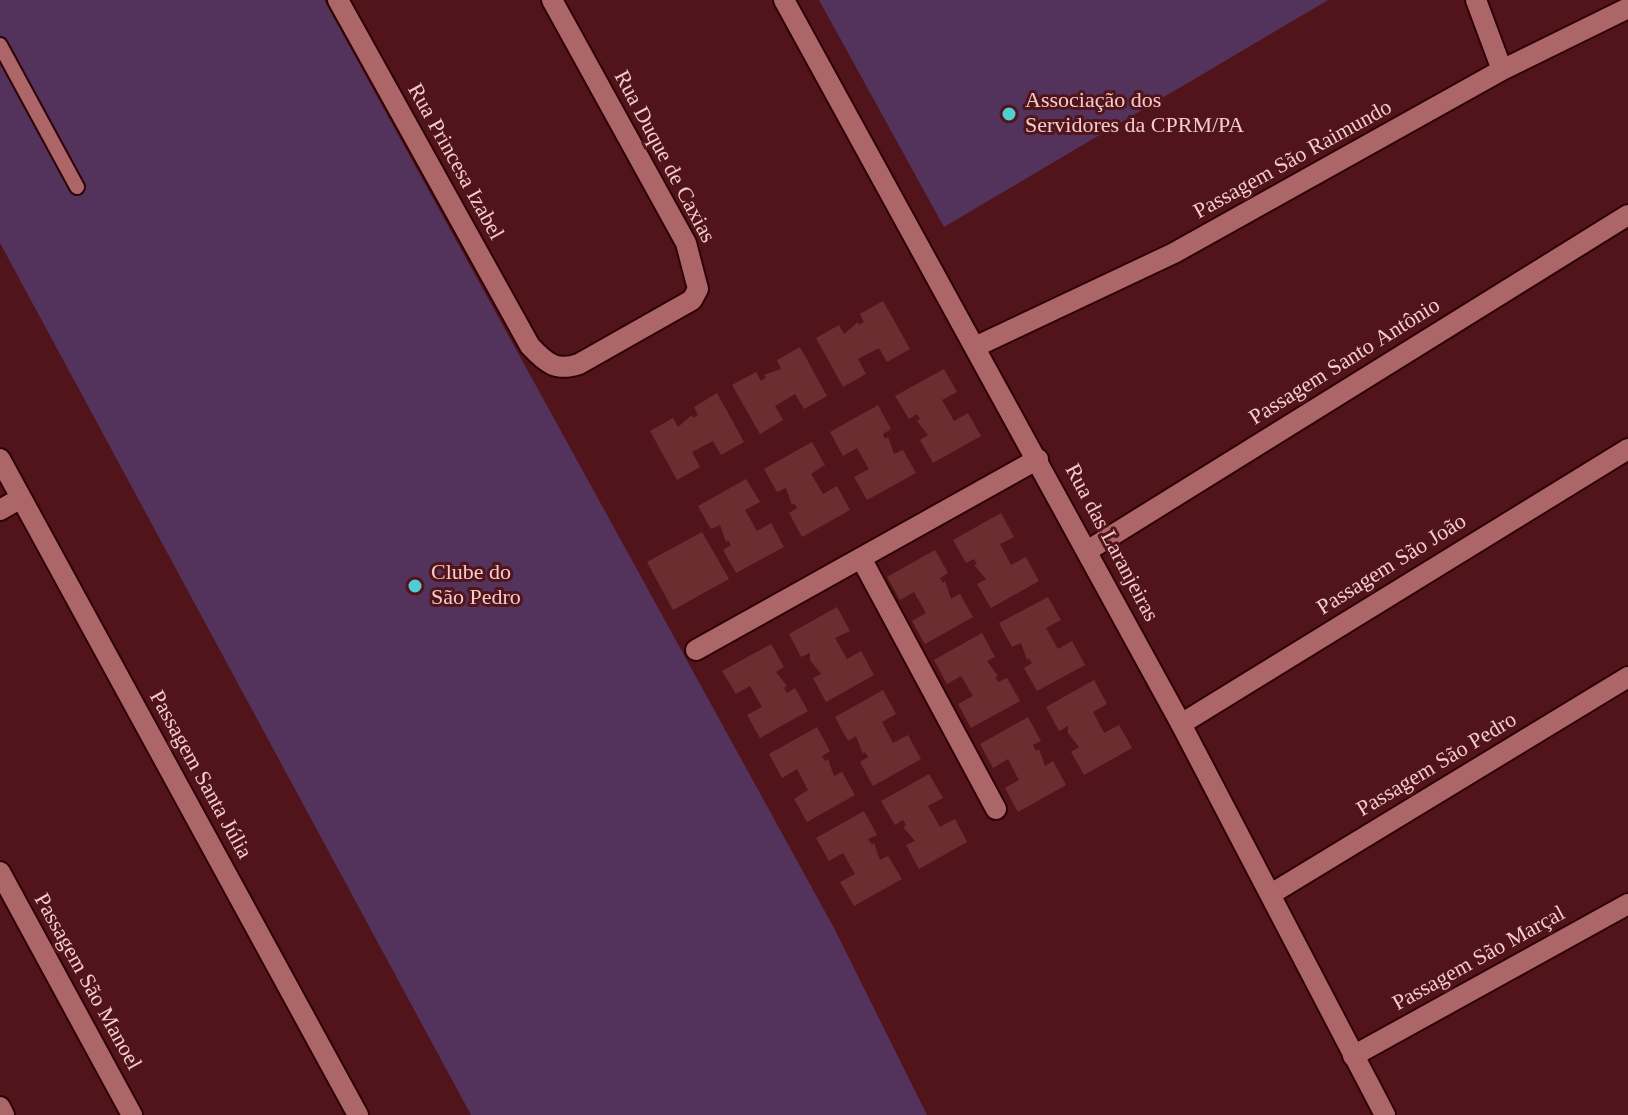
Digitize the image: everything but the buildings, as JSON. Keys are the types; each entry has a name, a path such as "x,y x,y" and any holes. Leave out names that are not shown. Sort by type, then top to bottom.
{"street":[{"name":"Rua Princesa Izabel","path":"338,0 530,346"},
{"name":"Rua Duque de Caxias","path":"530,346 547,364 563,370 692,300 698,289 686,243 552,0"},
{"name":"Rua das Laranjeiras","path":"784,0 977,346 1181,724 1385,1115"},
{"path":"1476,0 1502,70"},
{"name":"Passagem São Raimundo","path":"977,346 1174,253 1502,70 1628,8"},
{"name":"Passagem Santo Antônio","path":"1087,551 1628,215"},
{"name":"Passagem São João","path":"1181,724 1628,449"},
{"name":"Passagem Santa Júlia","path":"0,459 358,1115"},
{"path":"696,650 1038,459"},
{"path":"0,510 21,498"},
{"path":"861,558 996,809"},
{"name":"Passagem São Pedro","path":"1271,894 1628,677"},
{"name":"Passagem São Manoel","path":"0,872 132,1115"},
{"name":"Passagem São Marçal","path":"1353,1056 1628,904"},
{"path":"0,1107 4,1115"}],"lane":[{"path":"0,45 77,187"}],"shaded area":[{"name":"Clube do São Pedro","path":"0,0 324,0 834,928 927,1115 471,1115 0,243"},
{"name":"Associação dos Servidores da CPRM/PA","path":"819,0 1328,0 944,227"}],"place":[{"name":"Associação dos Servidores da CPRM/PA","path":"1009,114"},
{"name":"Clube do São Pedro","path":"415,586"}]}
